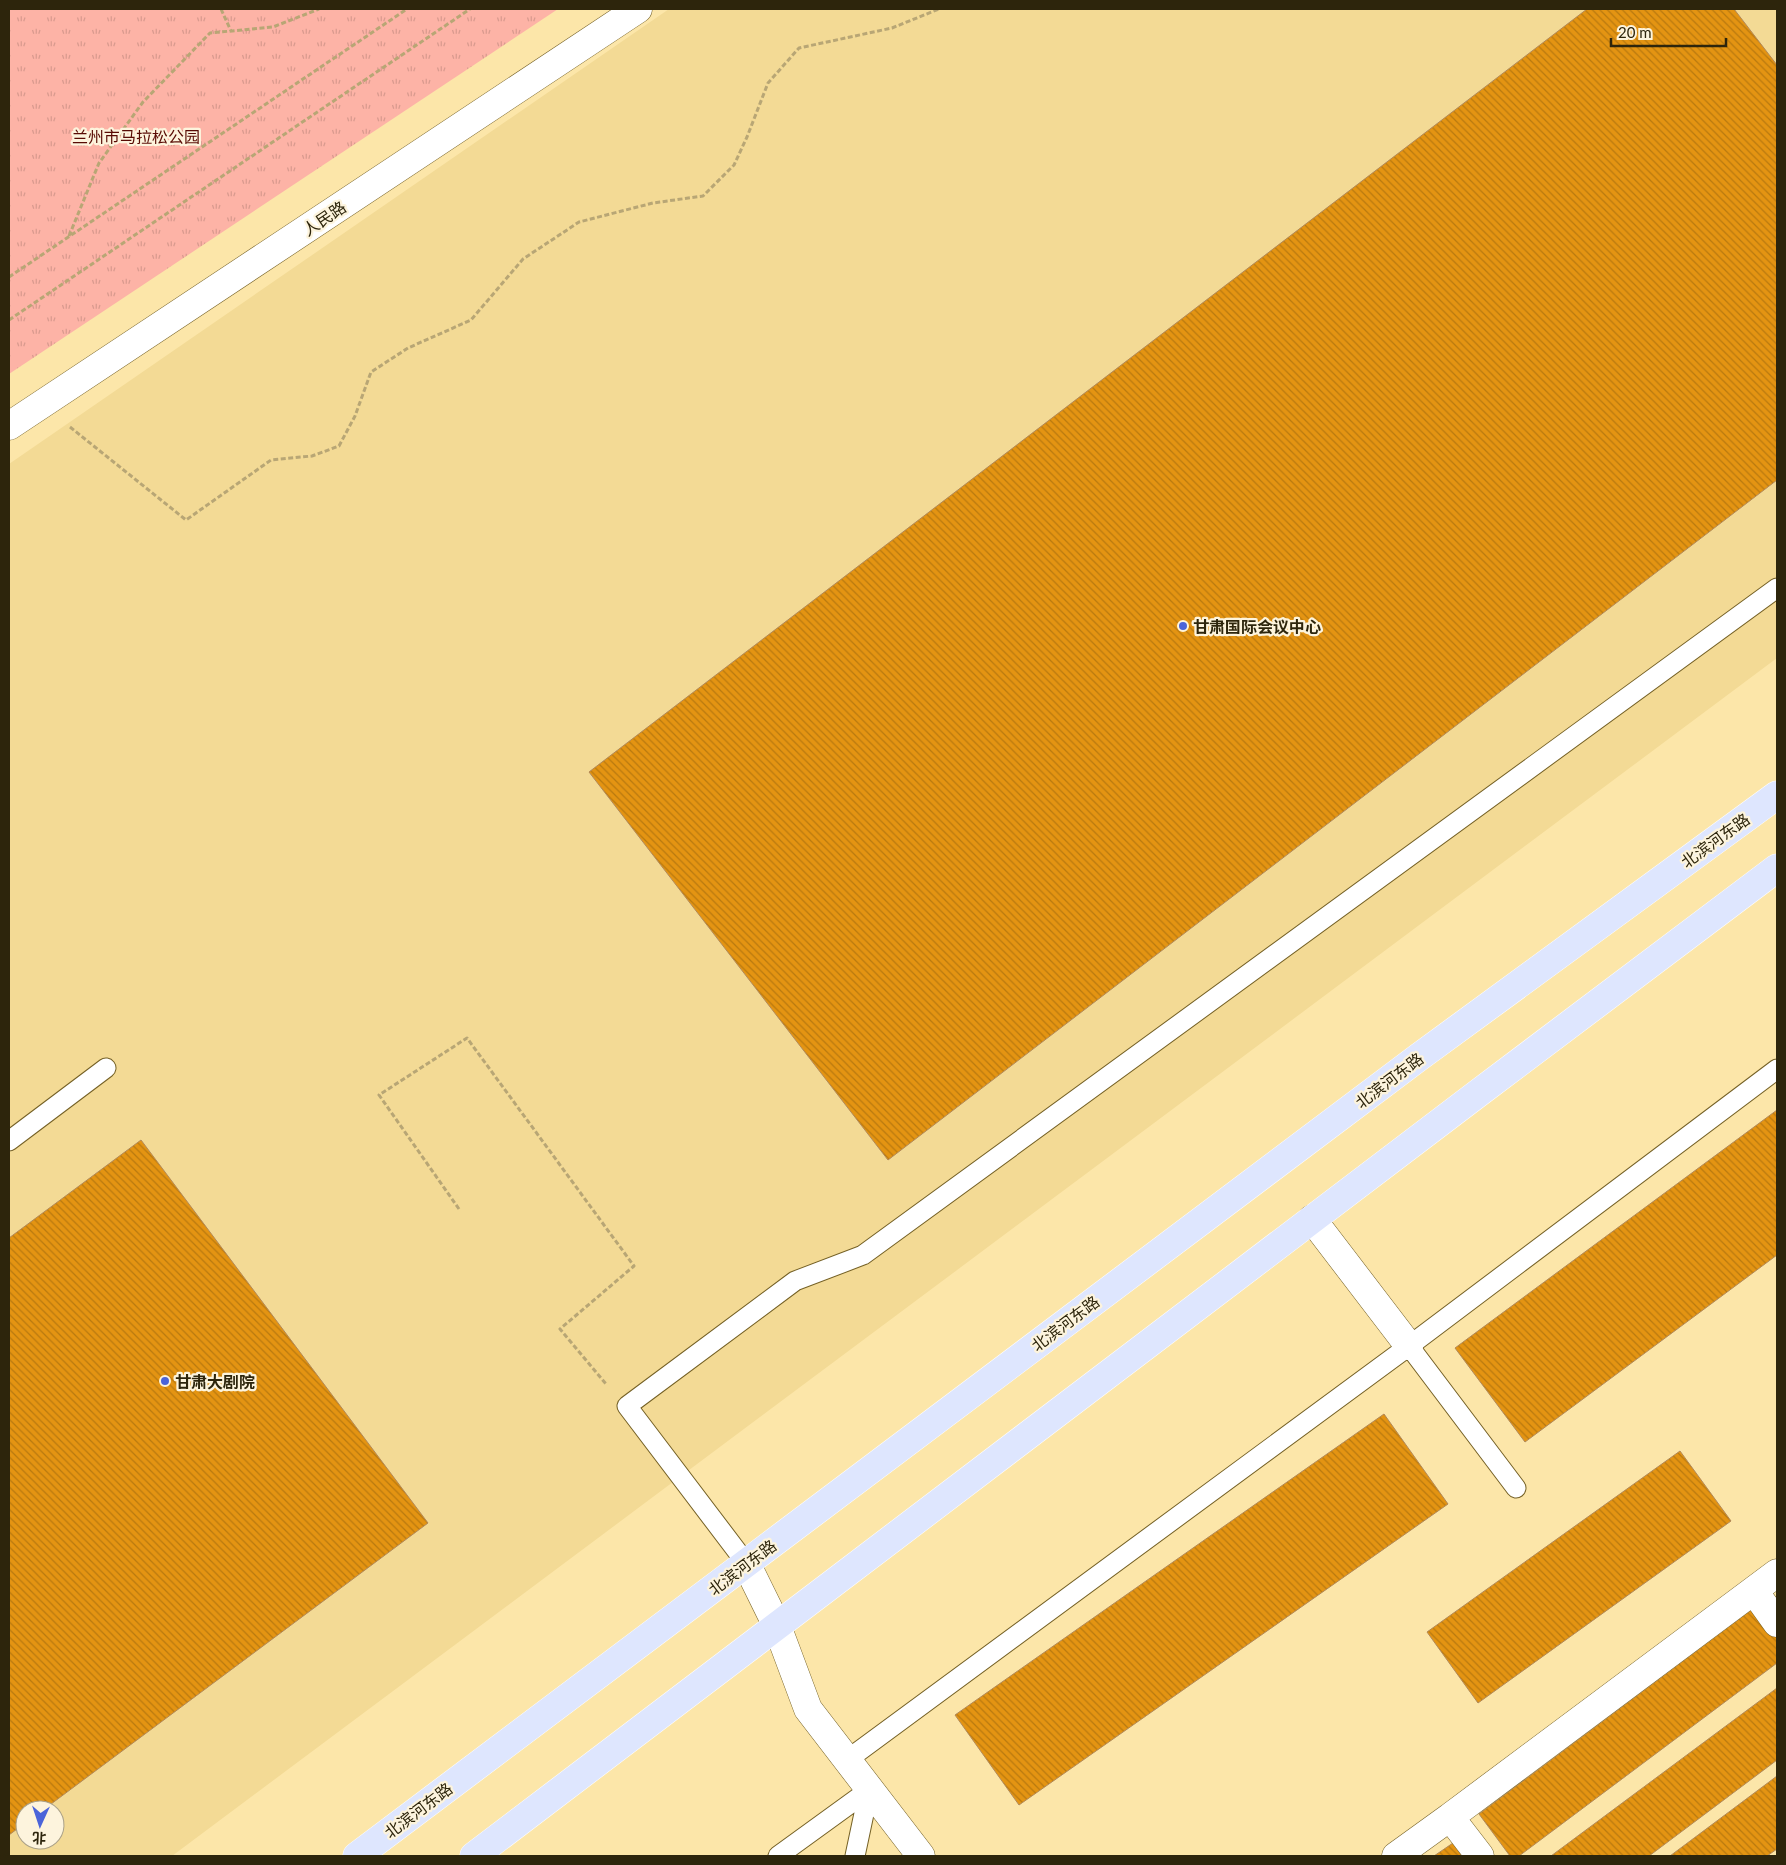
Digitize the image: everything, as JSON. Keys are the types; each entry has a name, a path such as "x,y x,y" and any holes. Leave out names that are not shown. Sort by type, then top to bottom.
{"main road":[{"name":"北滨河东路","path":"357,1856 1419,1057 1777,794"},
{"path":"474,1856 1777,868"}],"street":[{"name":"人民路","path":"9,426 638,9"},
{"path":"1312,1219 1409,1346"},
{"path":"746,1563 777,1626 808,1709 921,1856"},
{"path":"1396,1856 1777,1573"},
{"path":"1754,1591 1777,1623"},
{"path":"1450,1817 1480,1856"}],"lane":[{"path":"746,1563 627,1406 795,1281 864,1255 1777,588"},
{"path":"9,1141 106,1068"},
{"path":"847,1760 1409,1346 1777,1069"},
{"path":"1409,1346 1516,1488"},
{"path":"778,1856 869,1790"},
{"path":"855,1856 869,1790"}],"path":[{"path":"221,9 231,31"},
{"path":"69,236 100,163 143,102 210,33 273,27 319,9"},
{"path":"9,277 407,9"},
{"path":"9,320 470,9"},
{"path":"42,404 186,520 272,460 312,456 340,446 355,416 371,372 408,348 471,320 523,259 579,222 653,204 703,196 734,165 768,83 799,48 892,28 939,9"},
{"path":"459,1209 379,1095 467,1038 634,1266 560,1329 627,1406"}],"shaded area":[{"path":"669,9 1777,9 1777,658 172,1856 9,1856 9,464"}],"green space":[{"name":"兰州市马拉松公园","path":"9,9 558,9 9,374"}],"building":[{"name":"甘肃国际会议中心","path":"1587,9 1734,9 1777,65 1777,480 888,1160 589,772"},
{"path":"1777,1110 1777,1255 1525,1442 1455,1348"},
{"name":"甘肃大剧院","path":"141,1140 428,1523 56,1800 15,1800 15,1830 9,1835 9,1238"},
{"path":"1384,1414 1448,1504 1019,1805 955,1715"},
{"path":"1680,1451 1731,1521 1478,1703 1427,1632"},
{"path":"1755,1607 1777,1637 1777,1663 1519,1856 1510,1856 1479,1814"},
{"path":"1777,1688 1777,1760 1649,1856 1551,1856"},
{"path":"1777,1776 1777,1849 1767,1856 1670,1856"},
{"path":"1453,1843 1462,1856 1434,1856"}],"place":[{"name":"甘肃国际会议中心","path":"1183,626"},
{"name":"甘肃大剧院","path":"165,1381"}]}
